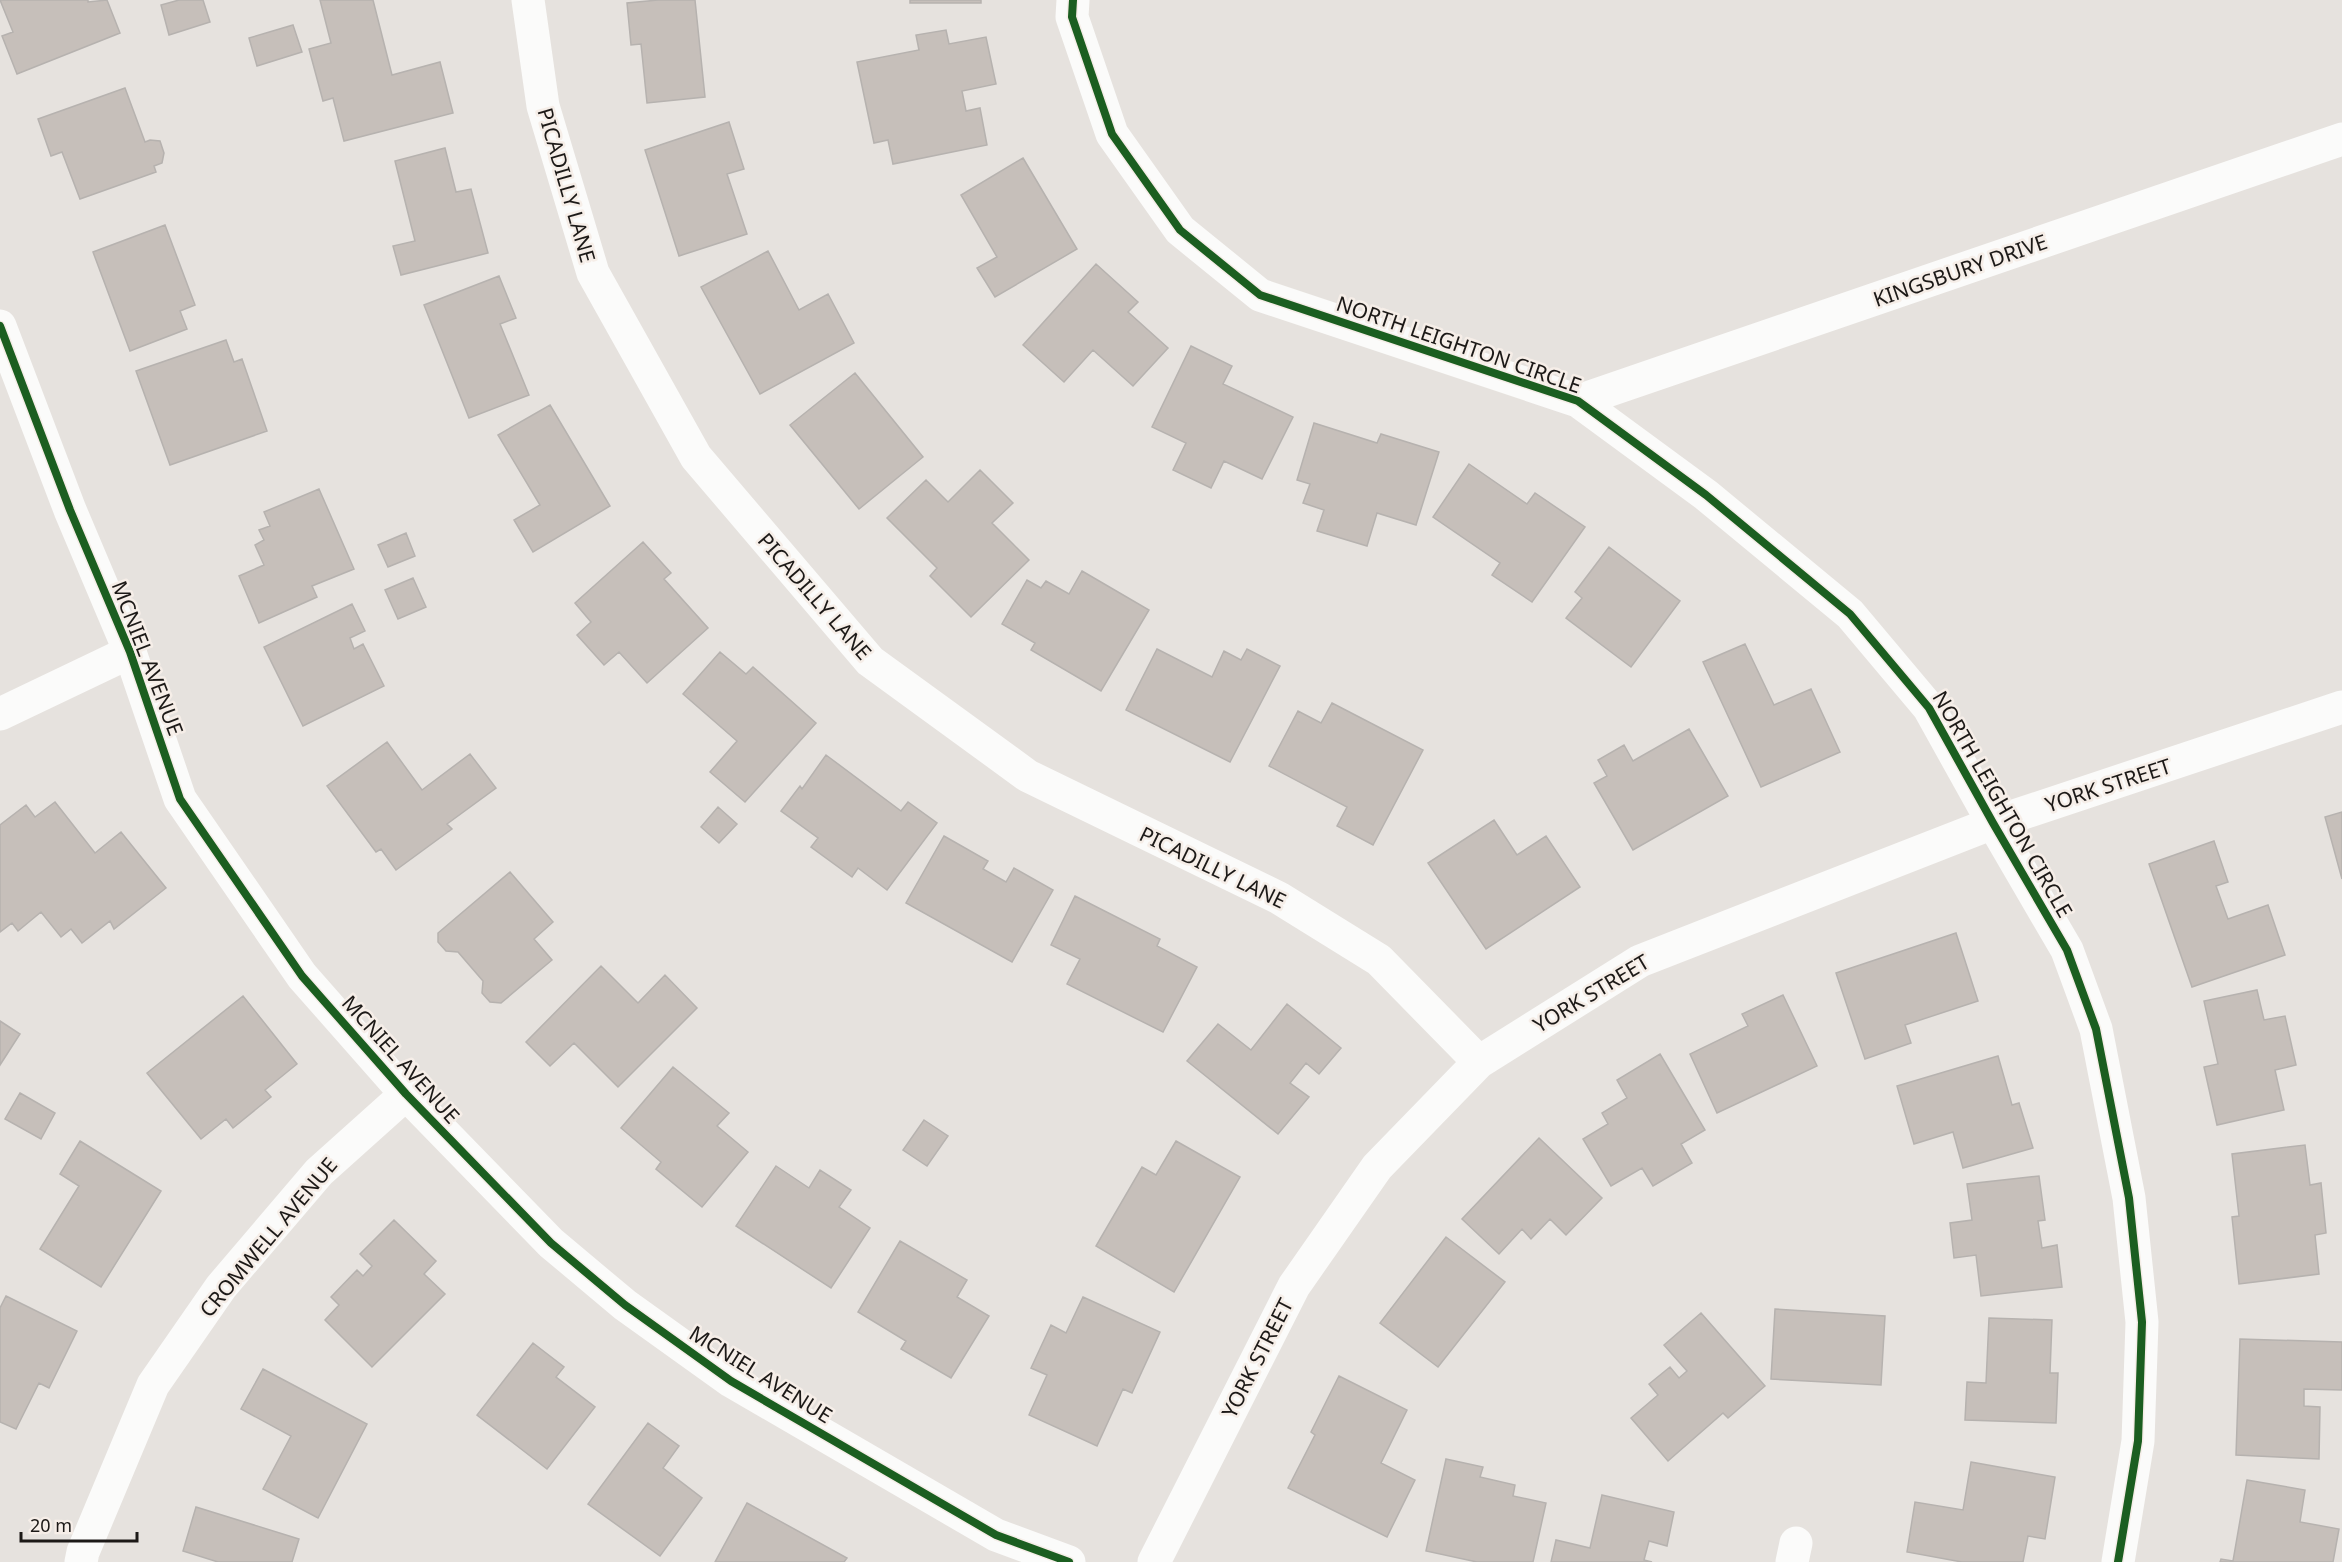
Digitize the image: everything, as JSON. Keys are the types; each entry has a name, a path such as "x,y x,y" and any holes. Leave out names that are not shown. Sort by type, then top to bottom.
{"street":[{"name":"PICADILLY LANE","path":"528,0 543,106 593,273 696,457 870,661 1028,776 1280,898 1379,960 1479,1062"},
{"name":"NORTH LEIGHTON CIRCLE","path":"1073,0 1072,17 1112,134 1180,230 1260,295 1578,401 1706,495 1850,614 1929,708 2067,950 2096,1029 2129,1198 2142,1322 2139,1429 2118,1562"},
{"name":"KINGSBURY DRIVE","path":"1578,401 2342,139"},
{"name":"MCNIEL AVENUE","path":"0,326 70,510 130,652 180,799 302,976 406,1094 550,1243 625,1305 731,1381 996,1535 1069,1562"},
{"path":"0,714 130,652"},
{"name":"YORK STREET","path":"1154,1562 1294,1286 1377,1167 1479,1062 1641,961 1993,823 2342,707"},
{"name":"CROMWELL AVENUE","path":"81,1562 83,1552 153,1385 220,1287 319,1172 406,1094"}],"building":[{"path":"0,0 88,0 88,2 107,0 120,33 17,74 2,36 13,32"},
{"path":"179,0 203,0 210,22 169,35 161,5"},
{"path":"320,0 373,0 392,75 440,62 453,113 344,141 333,98 323,101 309,49 331,43"},
{"path":"695,0 705,97 647,103 641,44 631,45 627,3"},
{"path":"910,0 981,0 981,3 910,3"},
{"path":"293,25 302,52 257,66 249,38"},
{"path":"946,30 949,44 986,37 996,84 962,91 966,111 980,108 987,145 893,164 888,140 874,143 857,62 919,50 916,35"},
{"path":"125,88 145,142 160,141 164,153 162,163 154,166 156,172 80,199 62,152 51,156 38,119"},
{"path":"729,122 744,169 727,174 747,234 679,256 645,150"},
{"path":"445,148 456,192 471,189 488,253 401,275 393,246 415,241 395,161"},
{"path":"1023,158 1077,249 995,297 977,268 997,257 961,195"},
{"path":"165,225 195,305 180,311 187,329 130,351 93,252"},
{"path":"768,251 799,310 828,294 854,343 760,394 701,287"},
{"path":"1096,264 1138,302 1128,312 1168,348 1133,386 1093,350 1064,382 1023,345"},
{"path":"499,276 516,318 500,324 529,395 469,418 424,305"},
{"path":"226,340 234,362 242,359 267,431 170,465 136,371"},
{"path":"1191,346 1232,366 1223,384 1293,417 1262,479 1224,461 1211,488 1173,470 1186,443 1152,427"},
{"path":"855,373 923,457 859,509 790,425"},
{"path":"550,405 610,506 533,552 514,520 540,505 498,435"},
{"path":"1314,423 1377,443 1381,434 1439,452 1416,525 1377,513 1367,546 1317,531 1324,510 1303,503 1310,484 1297,480"},
{"path":"1469,464 1527,504 1535,493 1585,527 1532,602 1492,575 1500,563 1433,517"},
{"path":"980,470 1013,503 992,523 1029,560 971,617 930,576 937,568 887,518 926,480 948,502"},
{"path":"319,489 354,569 312,586 317,597 259,623 239,576 264,565 255,545 264,540 259,530 270,526 264,512"},
{"path":"406,533 415,556 388,567 378,545"},
{"path":"643,542 671,573 664,579 708,628 647,683 619,652 604,665 577,635 591,622 575,603"},
{"path":"1609,547 1680,601 1631,667 1566,618 1582,598 1575,592"},
{"path":"1082,571 1149,610 1101,691 1031,650 1035,643 1002,624 1027,580 1041,588 1046,581 1069,594"},
{"path":"413,578 426,607 398,619 385,590"},
{"path":"352,604 365,631 350,638 354,649 363,644 384,686 303,726 264,647"},
{"path":"1745,644 1774,705 1811,689 1840,752 1761,787 1703,662"},
{"path":"1157,649 1212,677 1224,651 1241,660 1247,649 1280,666 1230,762 1126,710"},
{"path":"720,652 746,674 753,667 816,723 745,802 710,772 737,741 683,694"},
{"path":"1332,703 1423,750 1373,845 1337,826 1347,807 1269,766 1298,711 1321,723"},
{"path":"1689,729 1728,796 1633,850 1594,783 1607,776 1598,760 1624,745 1633,761"},
{"path":"387,742 422,790 470,754 496,788 447,824 452,829 396,870 381,849 376,852 327,786"},
{"path":"826,755 901,811 908,802 937,823 887,890 858,868 852,877 811,847 818,838 781,811 800,786 802,789"},
{"path":"55,802 95,853 121,832 166,888 114,929 110,921 82,943 71,929 61,937 41,912 18,931 12,923 0,932 0,825 26,805 35,817"},
{"path":"718,807 737,824 719,843 701,827"},
{"path":"2342,812 2342,879 2325,817"},
{"path":"1494,820 1517,855 1546,836 1580,887 1486,949 1428,863"},
{"path":"944,836 988,861 983,869 1006,882 1014,868 1053,890 1012,962 906,903"},
{"path":"2214,841 2228,882 2216,886 2228,919 2268,905 2285,955 2192,987 2149,864"},
{"path":"510,872 553,922 534,939 552,960 501,1003 490,1002 482,993 483,981 458,952 446,951 438,942 438,933"},
{"path":"1075,896 1160,939 1157,946 1197,967 1163,1032 1067,984 1080,959 1051,945"},
{"path":"1956,933 1978,1001 1905,1025 1911,1043 1865,1059 1836,973"},
{"path":"601,966 638,1003 665,975 697,1008 618,1087 574,1043 550,1066 526,1042"},
{"path":"2257,990 2264,1020 2285,1016 2296,1065 2275,1070 2284,1110 2217,1125 2204,1067 2218,1064 2204,1001"},
{"path":"1783,995 1817,1066 1717,1113 1690,1054 1748,1026 1742,1014"},
{"path":"243,996 297,1064 265,1090 271,1097 233,1128 226,1119 201,1139 147,1073"},
{"path":"1287,1004 1341,1048 1319,1074 1306,1063 1290,1083 1309,1097 1278,1134 1187,1061 1218,1024 1251,1050"},
{"path":"0,1021 20,1034 0,1065"},
{"path":"1660,1054 1705,1130 1681,1144 1692,1163 1653,1186 1642,1168 1611,1186 1583,1139 1608,1124 1602,1113 1627,1098 1617,1080"},
{"path":"1998,1056 2012,1105 2019,1103 2033,1148 1963,1168 1953,1132 1914,1144 1897,1086"},
{"path":"673,1067 729,1113 717,1126 748,1152 702,1207 656,1169 661,1162 621,1128"},
{"path":"20,1093 55,1113 41,1139 5,1119"},
{"path":"924,1120 948,1136 927,1166 903,1150"},
{"path":"1539,1138 1602,1198 1566,1235 1550,1219 1531,1239 1522,1229 1499,1254 1462,1219"},
{"path":"80,1141 161,1191 101,1287 40,1249 79,1186 60,1174"},
{"path":"1176,1141 1240,1177 1174,1292 1096,1246 1142,1167 1156,1175"},
{"path":"2305,1145 2310,1185 2321,1183 2326,1233 2315,1235 2319,1274 2239,1284 2232,1217 2239,1216 2232,1154"},
{"path":"776,1166 809,1188 820,1170 851,1190 839,1207 870,1228 831,1288 736,1226"},
{"path":"2039,1176 2045,1220 2038,1221 2042,1248 2057,1245 2062,1287 1981,1296 1976,1255 1954,1258 1950,1223 1972,1220 1967,1184"},
{"path":"394,1220 436,1261 424,1274 445,1294 372,1367 325,1320 339,1305 331,1297 357,1270 363,1276 372,1266 360,1254"},
{"path":"1446,1237 1505,1282 1438,1367 1380,1323"},
{"path":"900,1241 967,1280 957,1297 989,1316 951,1378 901,1349 906,1341 858,1312"},
{"path":"6,1296 77,1331 49,1388 39,1383 16,1429 0,1422 0,1308"},
{"path":"1083,1297 1160,1332 1132,1393 1123,1389 1097,1446 1029,1415 1047,1375 1031,1368 1051,1325 1066,1333"},
{"path":"1775,1309 1885,1316 1881,1385 1771,1379"},
{"path":"1701,1313 1765,1386 1728,1418 1723,1413 1668,1461 1631,1418 1658,1395 1649,1384 1670,1367 1679,1378 1687,1371 1664,1345"},
{"path":"1989,1318 2052,1320 2050,1373 2058,1373 2056,1423 1965,1420 1967,1382 1986,1383"},
{"path":"2240,1339 2342,1342 2342,1390 2304,1389 2304,1406 2320,1407 2319,1459 2236,1455"},
{"path":"533,1343 564,1367 556,1377 595,1407 547,1469 477,1415"},
{"path":"263,1369 367,1424 318,1518 263,1489 291,1436 241,1409"},
{"path":"1339,1376 1407,1410 1381,1463 1415,1480 1387,1537 1288,1488 1315,1435 1311,1432"},
{"path":"648,1423 679,1446 663,1468 702,1498 660,1556 588,1504"},
{"path":"1446,1459 1483,1467 1480,1477 1515,1485 1513,1496 1546,1503 1533,1562 1477,1562 1426,1551"},
{"path":"1971,1462 2055,1477 2045,1539 2028,1536 2023,1562 1962,1562 1907,1552 1915,1502 1963,1510"},
{"path":"2247,1480 2305,1490 2300,1522 2339,1529 2333,1562 2220,1562 2221,1559 2233,1561"},
{"path":"1602,1495 1674,1512 1667,1546 1649,1541 1644,1560 1652,1562 1551,1562 1556,1540 1590,1548"},
{"path":"747,1503 847,1558 844,1562 715,1562"},
{"path":"196,1507 299,1539 292,1562 218,1562 183,1551"}],"cycle path":[{"path":"1073,0 1072,17 1112,134 1180,230 1260,295 1578,401 1706,495 1850,614 1929,708 2067,950 2096,1029 2129,1198 2142,1322 2138,1441 2118,1562"},
{"path":"0,326 70,510 130,652 180,799 302,976 406,1094 551,1243 625,1305 731,1381 996,1535 1069,1562"}]}
